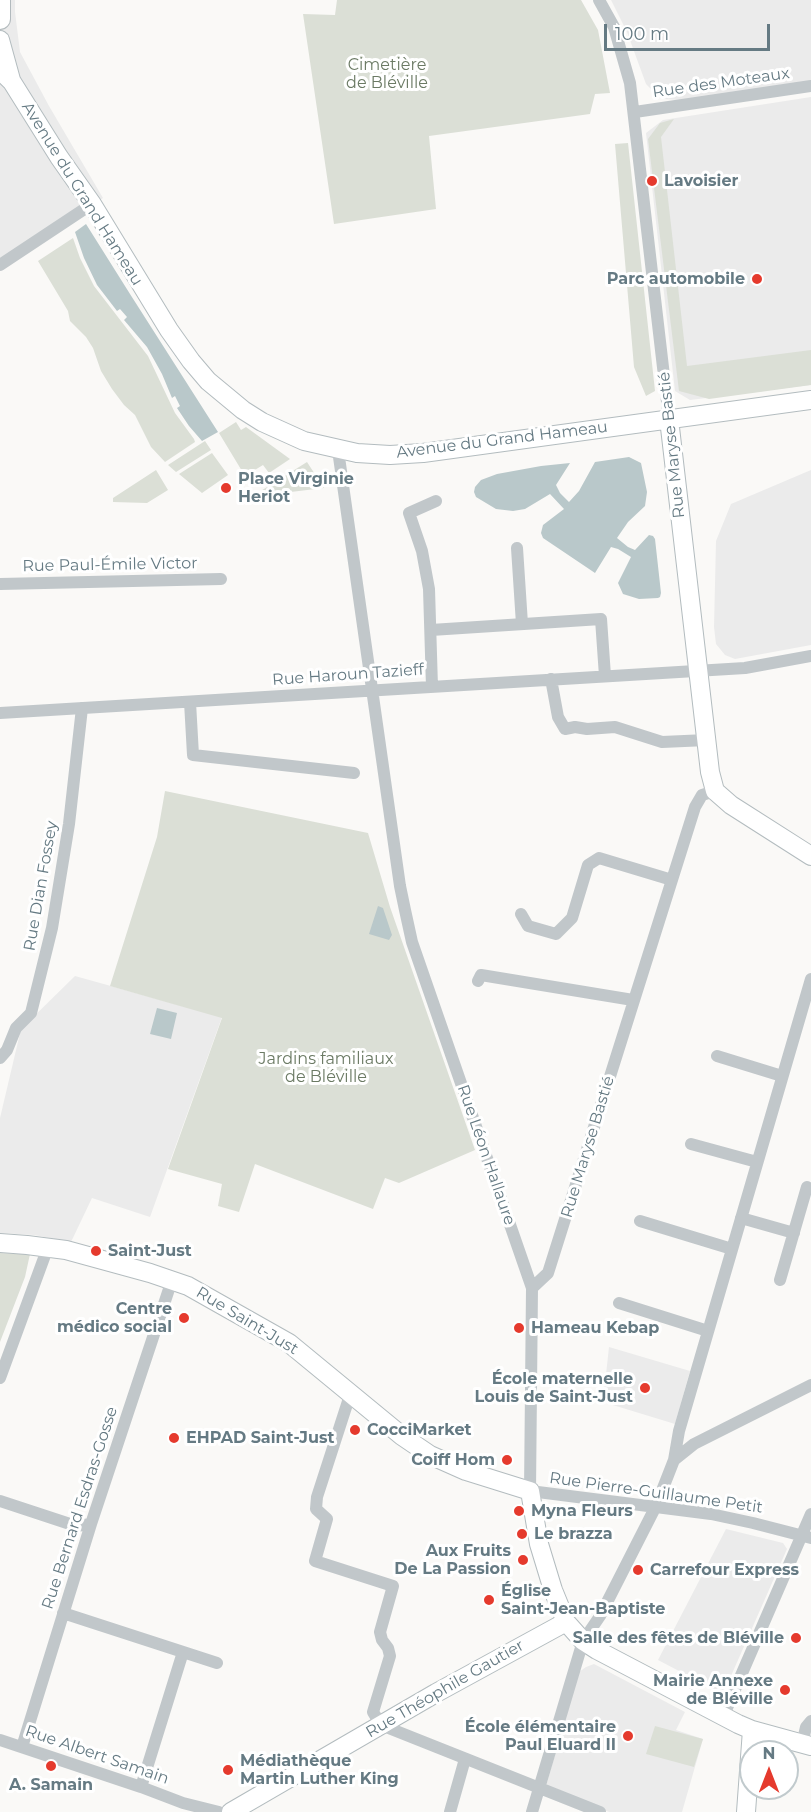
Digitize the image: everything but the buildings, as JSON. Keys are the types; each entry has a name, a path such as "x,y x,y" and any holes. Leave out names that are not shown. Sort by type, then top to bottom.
{"main road":[{"path":"0,1 0,18"}],"street":[{"name":"Rue Maryse Bastié","path":"532,1288 548,1273 694,807 702,795 715,791 706,740 635,112 630,83 614,27 599,0"},
{"name":"Avenue du Grand Hameau","path":"0,40 6,76 92,204 183,351 208,381 240,408 262,422 304,441 338,450 378,455 423,453 811,400"},
{"name":"Rue des Moteaux","path":"635,112 811,86"},
{"path":"0,265 92,204"},
{"name":"Rue Léon Hallaure","path":"338,450 400,886 412,942 532,1288 530,1491 539,1544 553,1590 566,1622 583,1641 597,1650 723,1717 752,1730 807,1745"},
{"path":"432,687 429,589 422,551 410,513 436,501"},
{"path":"517,548 522,624"},
{"name":"Rue Paul-Émile Victor","path":"0,584 221,579"},
{"path":"431,630 601,619 605,676"},
{"name":"Rue Haroun Tazieff","path":"0,713 745,668 811,656"},
{"path":"551,679 558,717 565,729 615,727 662,742 706,740"},
{"path":"190,702 193,755 354,773"},
{"name":"Rue Dian Fossey","path":"0,1058 7,1050 16,1028 31,1013 52,928 68,835 82,708"},
{"path":"715,791 730,806 811,856"},
{"path":"521,914 528,926 556,934 572,918 588,865 599,858 672,880"},
{"path":"478,981 481,975 633,1000"},
{"path":"532,1812 583,1641 600,1616 656,1506 674,1460 679,1431 811,979"},
{"path":"717,1056 782,1076"},
{"path":"691,1144 757,1162"},
{"path":"780,1280 807,1187"},
{"path":"741,1218 794,1233"},
{"path":"640,1221 732,1249"},
{"name":"Rue Saint-Just","path":"0,1243 48,1247 188,1286 289,1343 402,1436 430,1455 466,1471 530,1491"},
{"path":"0,1378 48,1247"},
{"name":"Rue Bernard Esdras-Gosse","path":"22,1747 91,1524 172,1280"},
{"path":"619,1303 708,1331"},
{"path":"674,1460 694,1444 811,1385"},
{"path":"351,1395 317,1497 316,1509 327,1519 315,1561 393,1586 380,1632 390,1656 373,1712 381,1725 600,1812"},
{"name":"Rue Pierre-Guillaume Petit","path":"530,1491 656,1506 732,1518 807,1536"},
{"path":"0,1501 76,1526 91,1524"},
{"path":"723,1717 807,1536 811,1514"},
{"path":"63,1613 217,1663"},
{"name":"Rue Théophile Gautier","path":"231,1812 566,1622"},
{"path":"141,1786 183,1652"},
{"path":"807,1745 806,1727 811,1721"},
{"path":"746,1812 752,1730"},
{"name":"Rue Albert Samain","path":"0,1740 141,1786 186,1808 219,1812"},
{"path":"450,1812 465,1759"}],"shaded area":[{"path":"0,0 15,0 20,52 103,198 0,265"},
{"path":"611,0 811,0 811,81 680,100 664,99 646,84 627,32"},
{"path":"811,97 811,385 690,400 675,391 646,133 663,120"},
{"path":"86,224 218,432 202,441 189,426 177,408 180,406 175,396 172,398 147,347 124,320 127,317 120,309 117,311 97,285 75,232"},
{"path":"629,457 641,463 647,492 645,506 628,522 617,538 635,550 649,535 653,536 661,593 658,598 639,599 623,594 618,583 631,557 618,549 611,547 595,573 543,538 541,533 543,525 564,509 550,494 525,509 513,511 496,509 476,497 474,492 481,480 497,474 570,463 556,485 569,502 579,491 595,462"},
{"path":"811,470 811,645 735,659 725,655 716,644 714,627 716,541 731,504"},
{"path":"378,906 383,908 392,935 389,940 369,934"},
{"path":"75,976 222,1017 150,1217 92,1198 71,1242 34,1235 0,1233 0,1118 21,1029"},
{"path":"157,1008 177,1013 171,1039 150,1034"},
{"name":"École maternelle Louis de Saint-Just","path":"609,1347 690,1371 675,1424 603,1402"},
{"path":"726,1529 783,1543 787,1549 723,1694 658,1660"},
{"name":"École élémentaire Paul Eluard II","path":"594,1664 685,1712 676,1730 703,1739 682,1812 609,1812 546,1786 579,1672"}],"green space":[{"name":"Cimetière de Bléville","path":"337,0 581,0 598,30 610,93 595,94 590,114 429,136 436,209 334,224 303,14 335,15"},
{"path":"674,119 661,137 687,366 811,350 811,385 709,399 679,391 648,139 660,123"},
{"path":"628,143 655,391 646,396 634,367 615,144"},
{"path":"73,238 94,286 148,356 175,413 194,439 195,442 165,462 151,447 135,415 112,389 101,371 93,348 86,337 70,321 68,311 38,261"},
{"path":"236,422 241,430 246,427 290,459 269,473 263,465 245,476 219,433"},
{"path":"205,441 211,450 176,472 168,465"},
{"path":"212,453 228,475 202,493 179,474"},
{"path":"307,462 324,488 257,496 256,494"},
{"path":"156,470 168,490 147,503 113,502 113,498"},
{"name":"Jardins familiaux de Bléville","path":"165,791 368,833 390,907 475,1150 399,1183 385,1178 373,1209 255,1164 239,1212 218,1206 222,1184 168,1169 222,1018 110,986 157,837"},
{"path":"0,1253 30,1254 25,1277 0,1342"},
{"path":"655,1726 703,1739 694,1767 646,1754"}],"place":[{"name":"Lavoisier","path":"652,181"},
{"name":"Parc automobile","path":"757,279"},
{"name":"Place Virginie Heriot","path":"226,488"},
{"name":"Saint-Just","path":"96,1251"},
{"name":"Centre médico social","path":"184,1318"},
{"name":"Hameau Kebap","path":"519,1328"},
{"name":"École maternelle Louis de Saint-Just","path":"645,1388"},
{"name":"CocciMarket","path":"355,1430"},
{"name":"EHPAD Saint-Just","path":"174,1438"},
{"name":"Coiff Hom","path":"507,1460"},
{"name":"Myna Fleurs","path":"519,1511"},
{"name":"Le brazza","path":"522,1534"},
{"name":"Aux Fruits De La Passion","path":"523,1560"},
{"name":"Carrefour Express","path":"638,1570"},
{"name":"Église Saint-Jean-Baptiste","path":"489,1600"},
{"name":"Salle des fêtes de Bléville","path":"796,1638"},
{"name":"Mairie Annexe de Bléville","path":"785,1690"},
{"name":"École élémentaire Paul Eluard II","path":"628,1736"},
{"name":"A. Samain","path":"51,1766"},
{"name":"Médiathèque Martin Luther King","path":"228,1770"}]}
